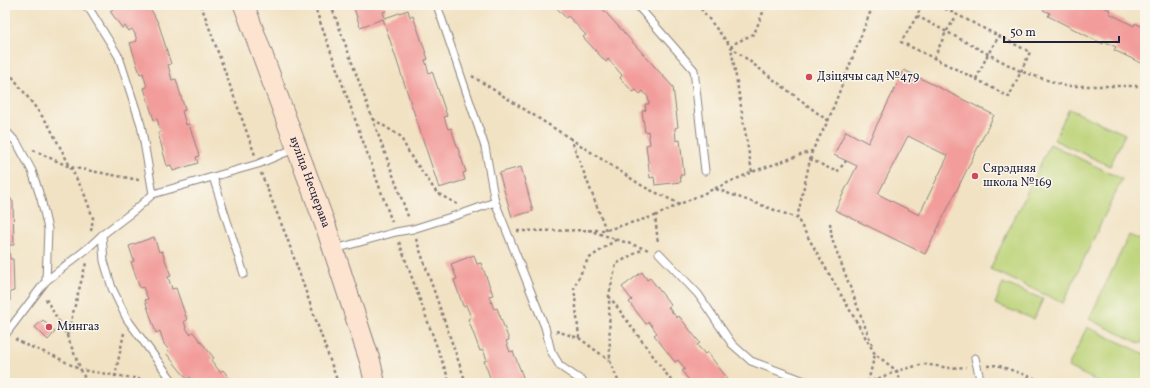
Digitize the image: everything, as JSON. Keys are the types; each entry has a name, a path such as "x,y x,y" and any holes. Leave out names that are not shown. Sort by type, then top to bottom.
{"main road":[{"name":"вуліца Несцерава","path":"244,5 333,249 370,361"},
{"path":"370,361 375,383"},
{"path":"370,361 380,383"}],"lane":[{"path":"85,5 90,10 119,57 140,125 154,194"},
{"path":"437,5 485,147 495,202 545,327 551,351 560,366 585,383"},
{"path":"637,5 694,70 705,171"},
{"path":"5,130 17,143 32,170 41,199 48,229 46,281"},
{"path":"5,334 46,281 88,248 102,234 154,194 258,164 297,148"},
{"path":"213,177 244,274"},
{"path":"333,249 412,229 495,202"},
{"path":"102,234 104,261 112,288 127,319 174,383"},
{"path":"659,253 698,294 732,344 751,361 810,383"},
{"path":"975,358 981,383"}],"path":[{"path":"201,5 258,164 287,238 338,383"},
{"path":"314,5 450,383"},
{"path":"331,5 466,383"},
{"path":"698,5 731,47 828,121"},
{"path":"731,47 737,42 754,34 766,5"},
{"path":"797,218 812,151 828,121 873,5"},
{"path":"922,5 901,42 1009,97 1030,52 938,5"},
{"path":"934,58 946,32 957,15"},
{"path":"917,16 1020,71 1065,86 1145,86"},
{"path":"976,79 988,54 999,36"},
{"path":"731,47 752,172"},
{"path":"5,67 48,124 84,193 93,218 88,248 88,258 67,336"},
{"path":"458,67 644,187 680,204"},
{"path":"372,119 400,136 413,160 437,193 470,211"},
{"path":"571,140 606,230"},
{"path":"17,143 70,167 152,182"},
{"path":"506,231 606,230 655,216 752,172 812,151"},
{"path":"810,159 837,172 846,161"},
{"path":"716,189 797,218 875,354 897,371 901,383"},
{"path":"588,230 659,253 655,216"},
{"path":"830,223 832,239 875,354 868,383"},
{"path":"579,338 574,287 588,259 617,239"},
{"path":"619,383 610,361 609,295 616,264 644,248"},
{"path":"46,281 43,295 67,336 87,383"},
{"path":"609,295 673,383"},
{"path":"116,383 115,376 127,319"},
{"path":"545,327 579,338 610,361"},
{"path":"5,334 81,370 161,382"},
{"path":"868,383 897,371 924,364 949,368 997,365 1048,383"}],"green space":[{"path":"1069,109 1125,134 1110,166 1054,140"},
{"path":"1050,144 1122,179 1063,303 990,269"},
{"path":"1129,235 1145,242 1145,334 1141,344 1089,319"},
{"path":"1003,283 1043,299 1034,319 995,304"},
{"path":"1087,327 1145,354 1144,383 1101,383 1068,367"}],"building":[{"path":"111,5 147,5 153,13 159,25 171,64 168,65 172,80 176,79 185,110 182,111 186,125 189,124 199,156 196,157 198,163 173,171 171,165 167,166 158,133 161,132 157,119 154,120 144,88 147,87 143,73 140,74 130,43 137,41 135,34 132,29 129,31 125,26 122,28 110,11 113,9"},
{"path":"353,5 384,5 386,11 383,12 385,18 408,10 410,17 413,16 428,59 425,60 429,73 432,71 447,116 444,117 448,129 451,128 466,172 463,173 465,180 439,188 383,19 360,27"},
{"path":"554,5 599,5 673,87 678,127 675,128 676,141 680,140 684,175 680,175 681,182 655,185 654,177 650,178 646,145 650,144 648,131 645,132 642,111 646,110 645,104 649,104 648,97 643,91 640,94 636,90 633,92 620,78 622,75 608,59 606,62 583,37 586,35 568,16 566,18"},
{"path":"1045,5 1100,5 1110,10 1109,13 1134,26 1135,23 1145,28 1145,65 1114,50 1116,47 1104,41 1103,44 1048,16 1050,13 1043,10"},
{"path":"904,70 994,115 925,254 835,210 857,166 834,155 846,131 868,143","holes":["908,136 948,156 919,215 878,194"]},
{"path":"521,167 533,211 512,217 499,173"},
{"path":"5,191 13,202 14,245 9,245 10,259 13,259 14,291 10,292 10,302 5,302"},
{"path":"154,237 159,252 162,251 171,276 168,277 172,289 176,288 187,320 184,321 186,328 190,334 193,332 214,358 211,360 220,372 223,370 233,383 195,383 190,377 187,379 166,353 169,350 164,344 160,331 156,333 145,300 148,299 143,287 140,288 131,262 134,261 129,246"},
{"path":"474,255 477,264 481,263 493,295 489,296 494,309 497,308 509,340 506,341 510,352 513,351 525,382 492,383 484,361 487,360 483,350 480,351 468,319 471,317 466,305 463,306 454,280 457,279 451,264"},
{"path":"642,272 647,280 650,278 671,305 668,307 677,318 679,316 700,343 697,345 705,354 707,352 727,378 725,380 727,383 691,383 682,371 685,369 678,360 675,362 654,335 657,333 649,322 646,324 629,302 632,300 622,287"},
{"path":"43,320 55,332 48,340 35,327"}],"place":[{"name":"Дзіцячы сад №479","path":"809,77"},
{"name":"Сярэдняя школа №169","path":"975,176"},
{"name":"Мингаз","path":"49,327"}]}
